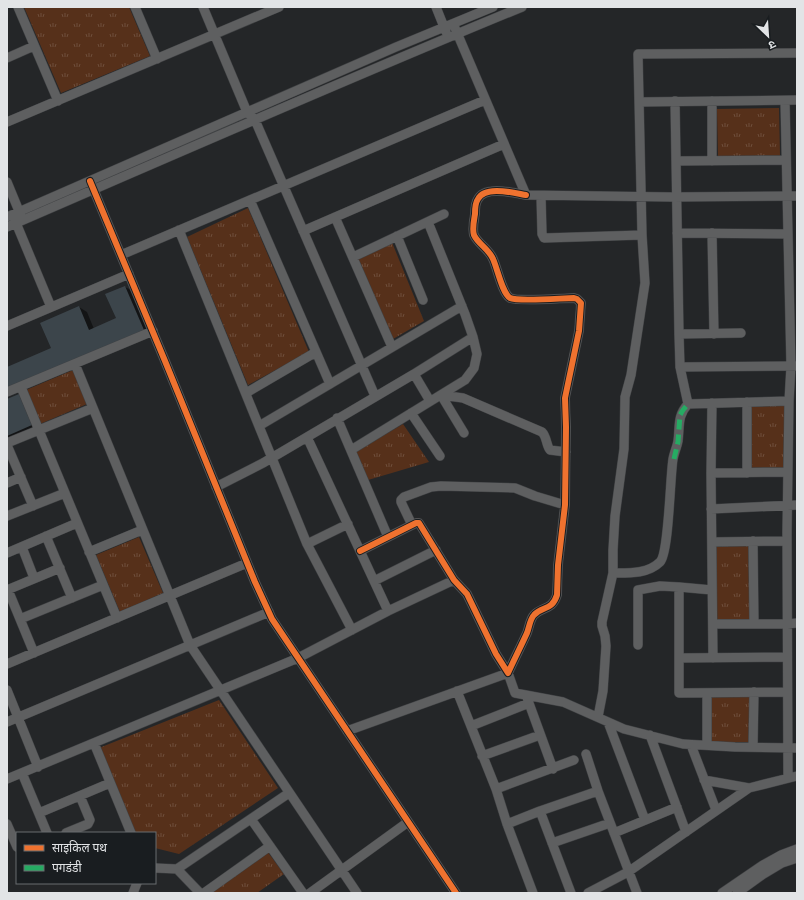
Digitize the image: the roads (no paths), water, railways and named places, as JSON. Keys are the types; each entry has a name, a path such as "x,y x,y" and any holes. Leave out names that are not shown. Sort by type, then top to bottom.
{"street":[{"path":"18,7 58,100"},
{"path":"135,7 157,59"},
{"path":"203,7 247,112 255,120 375,396"},
{"path":"7,122 279,7"},
{"path":"436,7 448,25 485,100 526,196"},
{"path":"13,214 396,47 493,7"},
{"path":"7,227 522,7"},
{"path":"7,58 34,46"},
{"path":"598,717 603,691 606,646 602,622 613,573 615,516 624,449 625,397 631,375 645,283 642,235 638,54 797,54"},
{"path":"121,255 485,100"},
{"path":"639,102 797,100"},
{"path":"676,101 680,367 688,404"},
{"path":"712,101 712,161"},
{"path":"588,893 628,872 748,788 792,777 787,748 787,541 792,505 788,472 789,401 794,366 788,234 785,101"},
{"path":"303,231 504,144"},
{"path":"676,161 786,160"},
{"path":"90,181 153,331 247,563 272,619 456,893"},
{"path":"7,182 13,214 20,222 51,307"},
{"path":"347,731 508,673 527,632 533,615 553,604 557,595 558,565 565,505 565,398 579,331 581,303 574,298 524,300 510,298 503,287 493,259 475,236 473,231 477,200 480,195 488,191 497,191 526,196 797,196"},
{"path":"541,196 542,234 544,238 642,235"},
{"path":"250,200 330,384"},
{"path":"353,257 444,214"},
{"path":"335,217 392,347"},
{"path":"350,450 464,380 474,368 476,354 473,337 428,222"},
{"path":"180,230 307,544 352,630"},
{"path":"677,233 788,234"},
{"path":"712,233 714,334"},
{"path":"396,236 423,300"},
{"path":"7,326 129,274"},
{"path":"259,426 462,306"},
{"path":"7,392 153,331"},
{"path":"679,334 741,334"},
{"path":"216,487 272,458 337,418 414,374 473,337"},
{"path":"246,393 316,352"},
{"path":"75,364 190,646 358,893"},
{"path":"680,367 794,366"},
{"path":"414,374 430,401"},
{"path":"21,387 117,618"},
{"path":"441,395 463,398 542,432 550,450 566,452"},
{"path":"441,395 464,433"},
{"path":"613,573 645,571 661,561 664,554 680,415 688,404 789,401"},
{"path":"747,402 747,473"},
{"path":"712,403 711,473 713,658"},
{"path":"33,506 7,444 93,408"},
{"path":"411,413 440,456"},
{"path":"337,418 388,538"},
{"path":"307,437 388,611"},
{"path":"711,473 788,472"},
{"path":"7,482 21,477"},
{"path":"412,525 401,500 404,497 436,486 515,488 565,505"},
{"path":"7,516 65,493"},
{"path":"712,509 792,505"},
{"path":"360,552 417,522 419,523 454,580 467,594 496,654 508,673 515,693 527,699 563,702 624,729 683,744 753,748 797,748"},
{"path":"7,553 77,523"},
{"path":"307,544 348,524"},
{"path":"89,552 142,530"},
{"path":"46,536 72,598"},
{"path":"753,541 754,624"},
{"path":"712,542 787,541"},
{"path":"22,546 34,578"},
{"path":"374,581 436,550"},
{"path":"7,664 247,563"},
{"path":"34,653 7,590 60,568"},
{"path":"7,779 298,658 388,611 454,580"},
{"path":"20,619 103,585"},
{"path":"638,645 638,590 660,586 680,586 712,590"},
{"path":"680,586 679,693 787,692"},
{"path":"7,722 269,612"},
{"path":"713,624 797,623"},
{"path":"679,658 787,657"},
{"path":"7,690 38,767"},
{"path":"457,691 496,789 507,824 533,893"},
{"path":"753,748 754,692"},
{"path":"707,693 707,746"},
{"path":"471,726 527,699"},
{"path":"527,699 553,768"},
{"path":"608,722 645,820"},
{"path":"482,756 540,735"},
{"path":"650,736 686,832"},
{"path":"94,743 131,832"},
{"path":"691,744 716,810"},
{"path":"586,754 598,791 637,893"},
{"path":"496,789 574,760"},
{"path":"22,773 48,832"},
{"path":"704,780 748,788"},
{"path":"39,813 110,783"},
{"path":"507,824 598,791"},
{"path":"156,868 177,869 289,793"},
{"path":"68,832 89,822 90,820 80,796"},
{"path":"614,833 677,807"},
{"path":"540,811 571,893"},
{"path":"251,819 303,893"},
{"path":"310,893 408,822"},
{"path":"552,843 610,823"},
{"path":"7,824 16,845"},
{"path":"204,893 270,846"},
{"path":"722,893 763,865 797,849"},
{"path":"737,893 782,863 797,858"},
{"path":"177,869 200,893"}]}
